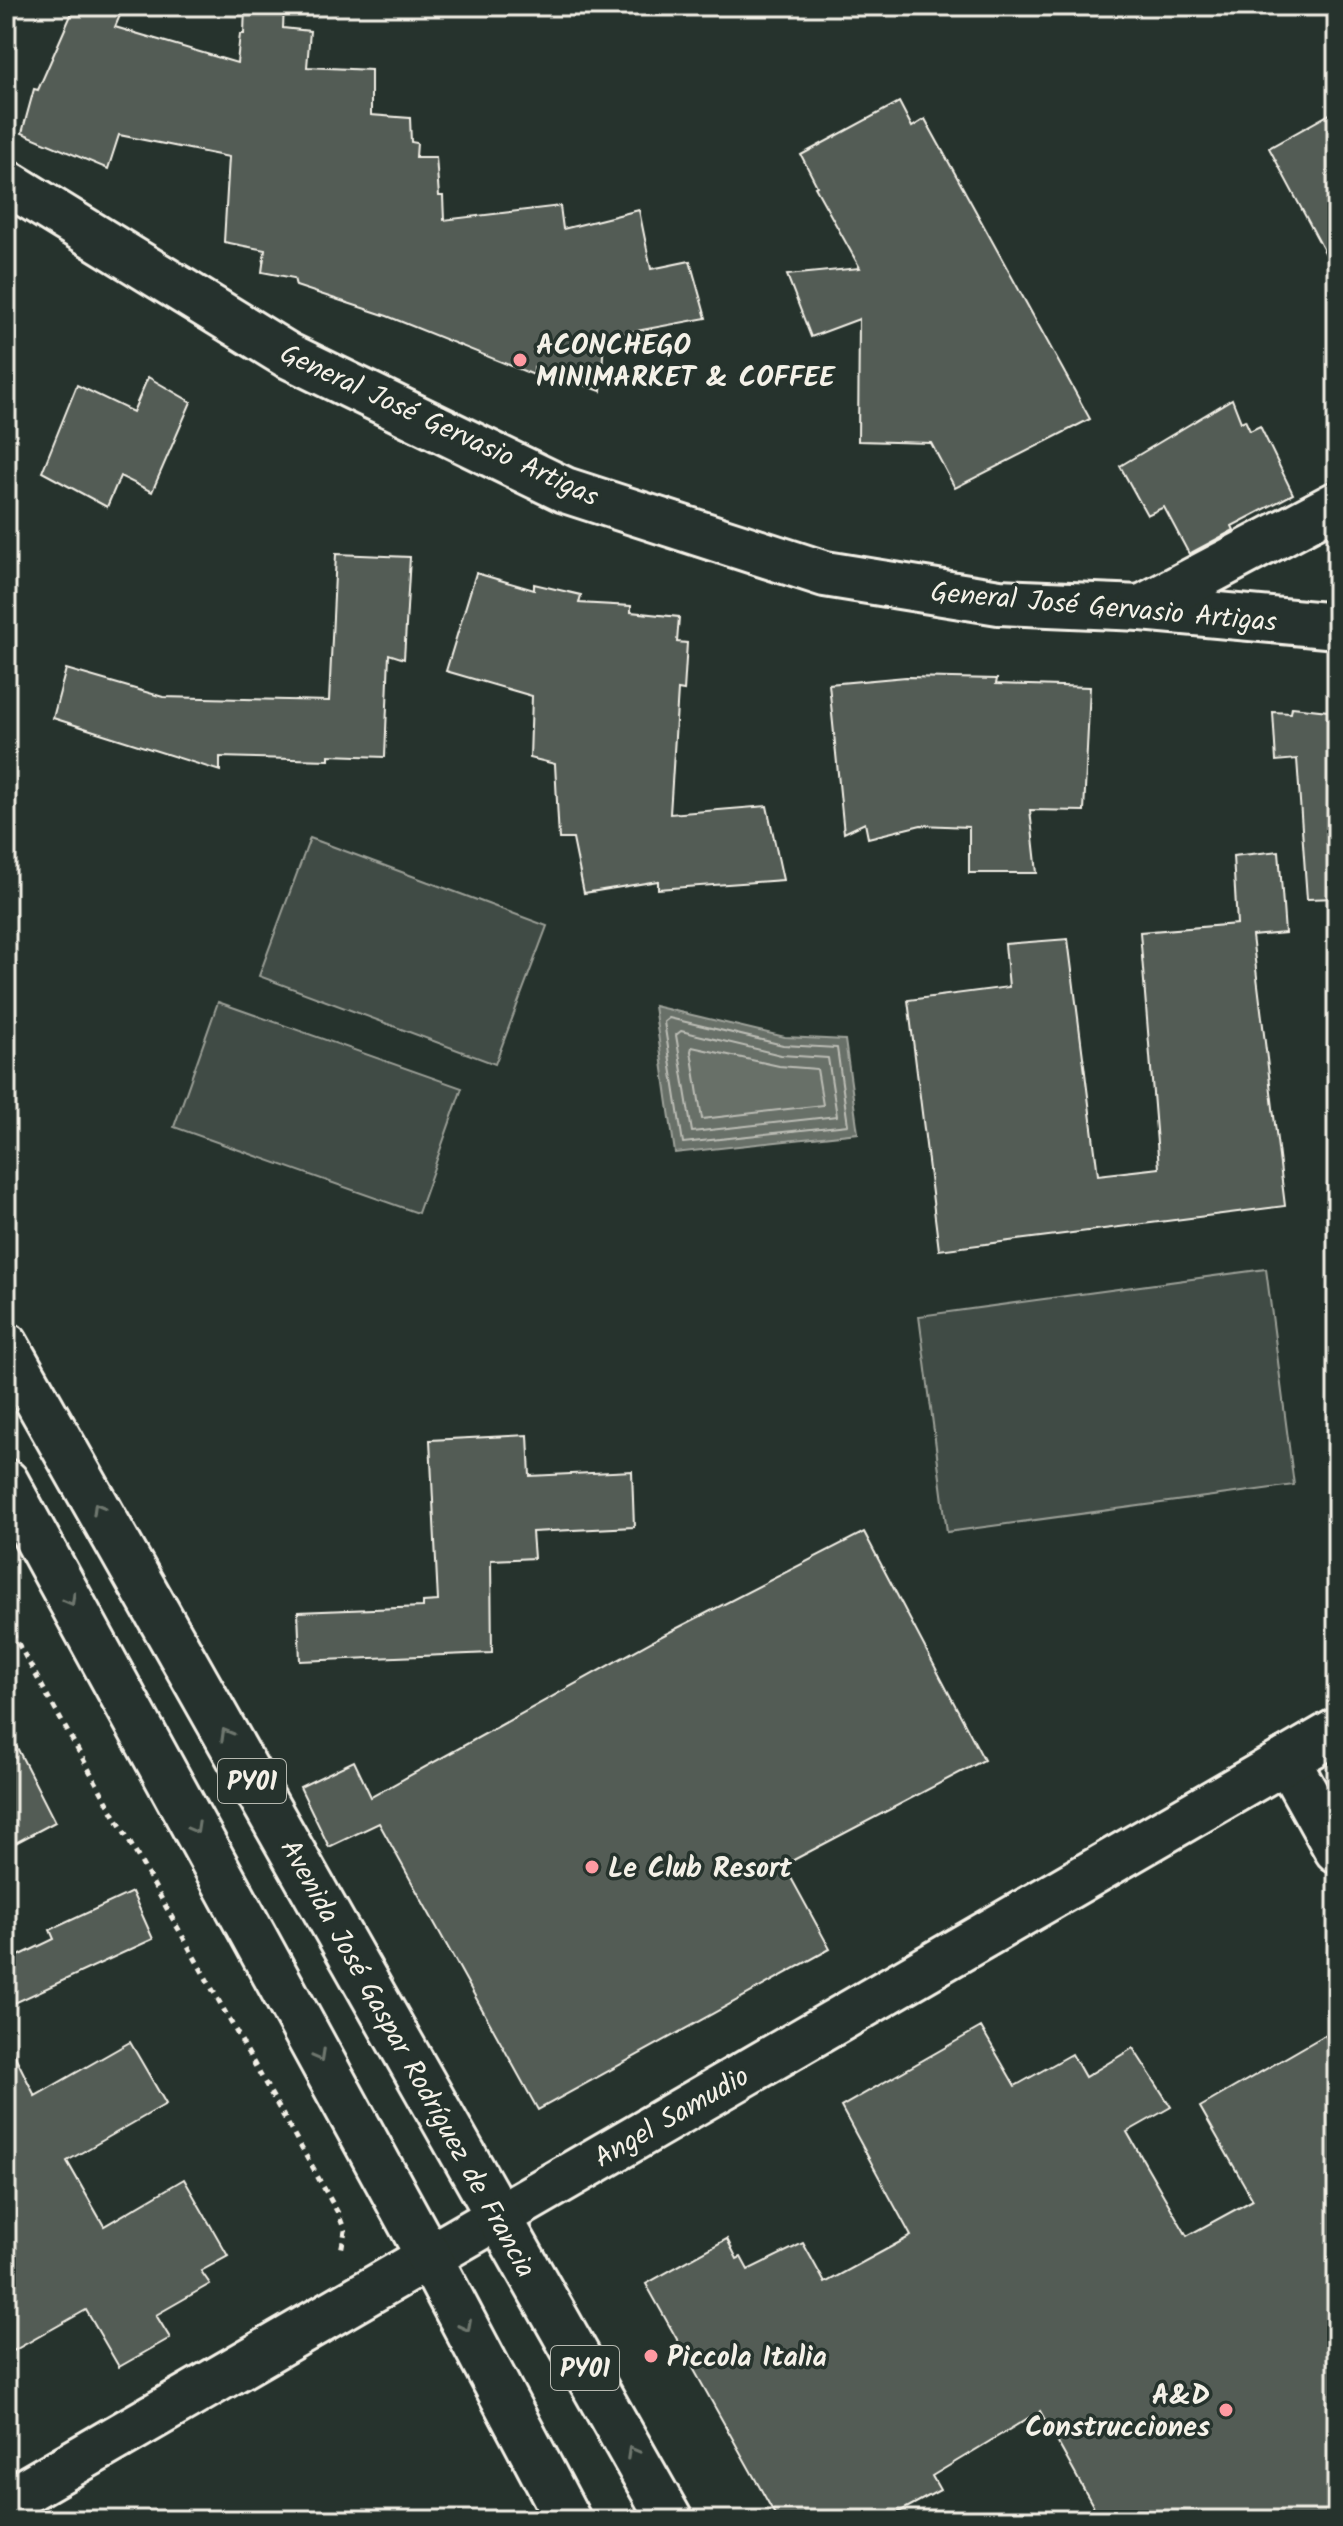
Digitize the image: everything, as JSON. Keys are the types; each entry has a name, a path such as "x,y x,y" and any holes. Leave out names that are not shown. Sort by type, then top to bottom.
{"main road":[{"name":"General José Gervasio Artigas","path":"6,182 287,355 565,490 825,574 999,602 1141,608 1337,626"},
{"path":"1141,608 1337,504"},
{"name":"Avenida José Gaspar Rodríguez de Francia","path":"6,1345 670,2520"},
{"name":"PY01","path":"6,1482 429,2257 568,2520"},
{"name":"Angel Samudio","path":"6,2502 1337,1731"},
{"path":"1287,1760 1337,1850"}],"path":[{"path":"6,1622 338,2213 345,2231 342,2249 337,2257"}],"shaded area":[{"path":"310,838 547,926 495,1064 259,976"},
{"path":"218,1002 462,1088 418,1213 174,1127"},
{"path":"1266,1269 1294,1485 947,1532 919,1316"}],"water":[{"path":"654,1006 785,1037 845,1040 858,1133 675,1153"}],"building":[{"path":"75,6 124,6 115,27 237,63 240,34 244,34 245,6 284,6 283,28 310,31 307,67 371,70 371,115 410,118 411,142 417,143 416,157 436,157 444,220 560,206 563,229 639,210 651,269 690,261 706,318 604,337 601,391 534,367 534,375 387,316 296,286 294,278 262,272 265,250 224,242 229,157 119,135 108,169 22,133 34,89 38,90"},
{"path":"899,102 912,127 925,119 1090,419 955,488 931,443 858,441 859,319 811,337 787,275 860,268 815,187 801,155"},
{"path":"1337,110 1337,275 1269,148"},
{"path":"148,377 191,402 152,492 120,476 107,507 42,472 77,385 133,412"},
{"path":"1232,399 1241,422 1245,420 1250,431 1260,426 1293,494 1232,526 1234,530 1189,554 1164,507 1147,515 1120,466"},
{"path":"336,554 410,557 404,659 389,654 385,757 329,755 329,760 220,757 220,771 53,718 66,669 163,697 329,701"},
{"path":"476,573 534,590 534,584 581,595 579,603 631,606 631,612 679,617 677,642 687,643 684,691 678,690 670,814 767,806 783,880 658,889 658,881 584,893 573,839 559,839 555,764 530,758 532,696 446,671"},
{"path":"906,677 997,679 996,684 1090,687 1084,811 1030,810 1037,873 969,873 969,827 921,825 868,838 865,823 844,833 829,684"},
{"path":"1292,707 1337,712 1337,898 1307,899 1297,759 1276,761 1273,712 1291,713"},
{"path":"1279,851 1285,933 1252,936 1285,1206 939,1250 908,1000 1009,987 1005,944 1068,939 1098,1175 1159,1168 1140,932 1237,924 1233,856"},
{"path":"528,1435 530,1476 632,1471 634,1527 532,1532 534,1558 491,1560 492,1653 300,1661 298,1612 423,1607 423,1602 438,1601 430,1440"},
{"path":"864,1532 984,1760 784,1865 830,1949 538,2110 379,1823 329,1847 300,1787 354,1761 371,1797 658,1638"},
{"path":"6,1726 55,1822 6,1848"},
{"path":"132,1892 153,1939 6,2007 6,1962 54,1939 50,1930"},
{"path":"981,2027 1015,2086 1072,2054 1085,2077 1133,2048 1171,2107 1127,2132 1187,2236 1253,2200 1200,2107 1325,2035 1337,2055 1337,2520 1101,2520 1040,2411 932,2476 940,2490 884,2520 778,2520 646,2284 727,2239 737,2259 741,2257 748,2270 803,2243 825,2283 911,2236 841,2107"},
{"path":"6,2038 35,2096 130,2042 166,2104 67,2161 104,2226 184,2179 228,2256 201,2271 210,2284 156,2315 170,2338 119,2367 86,2310 6,2355"}],"place":[{"name":"ACONCHEGO MINIMARKET & COFFEE","path":"520,360"},
{"name":"Le Club Resort","path":"592,1867"},
{"name":"Piccola Italia","path":"651,2356"},
{"name":"A&D Construcciones","path":"1226,2410"}]}
